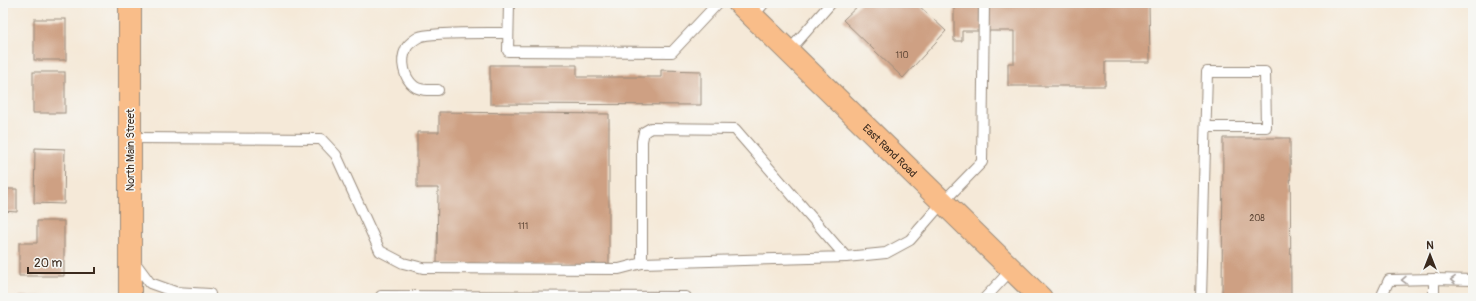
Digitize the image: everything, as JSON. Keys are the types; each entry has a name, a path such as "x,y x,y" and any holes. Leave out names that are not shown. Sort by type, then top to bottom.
{"main road":[{"name":"North Main Street","path":"130,3 130,298"},
{"name":"East Rand Road","path":"752,7 789,51 1041,298"}],"lane":[{"path":"509,3 508,51 672,52 718,3"},
{"path":"789,51 831,3"},
{"path":"130,138 320,139 336,155 380,251 403,263 423,268 619,269 642,263 846,257 886,253 910,240 943,202 982,162 984,3"},
{"path":"438,90 427,90 415,87 405,74 403,60 406,48 420,36 436,34 508,33"},
{"path":"1201,298 1207,72 1265,72 1266,127 1206,127"},
{"path":"642,263 642,141 644,132 651,128 735,129 846,257"},
{"path":"130,258 150,283 175,292 210,296"},
{"path":"985,298 1012,269"},
{"path":"1434,279 1434,298"},
{"path":"1383,296 1389,280 1473,280"},
{"path":"381,297 686,298"}],"building":[{"path":"861,3 916,3 946,31 903,78 843,20"},
{"path":"954,3 1149,3 1150,62 1105,62 1105,86 1008,86 1008,63 1014,63 1014,31 962,31 962,41 954,41"},
{"path":"34,19 66,19 66,60 34,60"},
{"path":"490,65 577,65 577,77 661,77 661,70 701,71 701,105 490,104"},
{"path":"33,72 65,72 65,113 33,113"},
{"path":"439,112 609,114 609,265 437,264 438,188 417,188 417,132 439,132"},
{"path":"1223,138 1290,138 1291,298 1222,298"},
{"path":"35,148 65,149 64,204 34,203"},
{"path":"3,189 17,189 17,212 3,211"},
{"path":"37,221 64,221 64,276 19,276 19,243 37,243"},
{"path":"19,296 60,296 60,298 19,298"}]}
